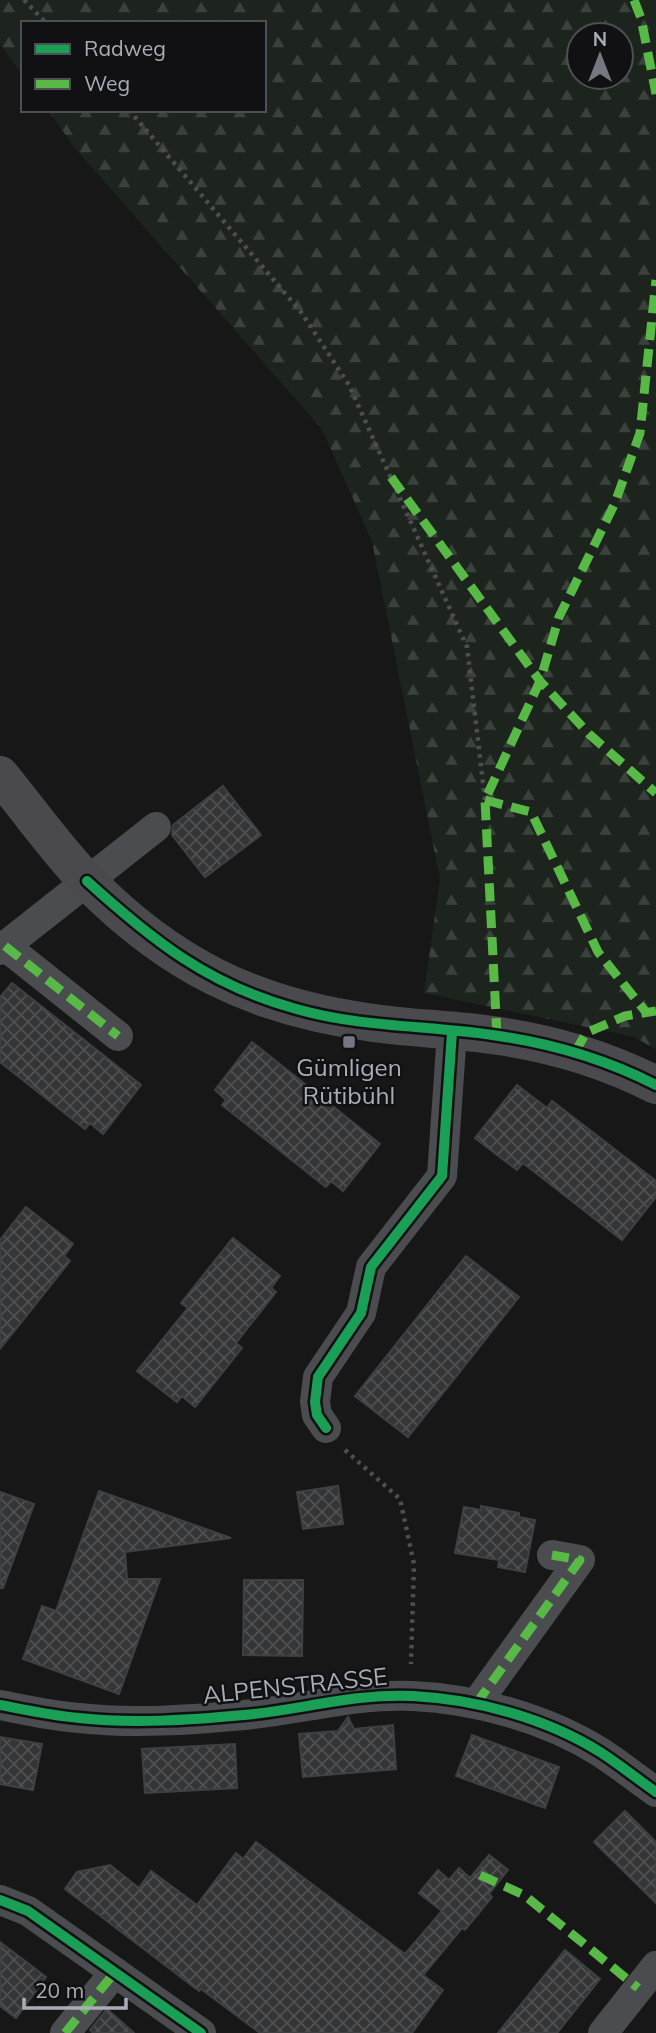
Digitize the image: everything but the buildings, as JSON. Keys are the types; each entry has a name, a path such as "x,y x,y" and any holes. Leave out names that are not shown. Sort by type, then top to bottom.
{"street":[{"path":"0,775 87,881 135,925 199,970 247,993 295,1009 329,1016 497,1035 575,1052 656,1085"},
{"path":"118,1036 2,948 156,827"},
{"path":"326,1428 317,1415 315,1402 318,1377 361,1313 371,1267 442,1176 452,1032"},
{"path":"476,1704 580,1560 552,1555"},
{"name":"ALPENSTRASSE","path":"0,1705 80,1719 160,1720 245,1715 344,1700 410,1695 476,1704 520,1716 559,1731 598,1751 656,1792"},
{"path":"0,1900 28,1911 201,2033"},
{"path":"603,2033 656,1966"},
{"path":"65,2033 115,1972"}],"path":[{"path":"24,0 44,21"},
{"path":"131,112 301,312 349,385 467,647 485,800"},
{"path":"326,1428 339,1444 400,1499 414,1564 410,1695"}],"green space":[{"path":"0,0 656,0 656,1050 635,1037 424,993 440,879 372,541 322,429 74,147 49,112 266,112 266,21 21,21 21,73 0,44"}],"marked path":[{"path":"634,0 641,18 656,94"},
{"path":"497,1036 485,800 540,681 559,617 615,503 640,433 656,280"},
{"path":"391,477 540,681 589,734 656,793"},
{"path":"485,800 531,812 598,952 645,1011"},
{"path":"5,946 118,1036"},
{"path":"575,1052 586,1033 625,1016 656,1011"},
{"path":"476,1704 580,1560 552,1555"},
{"path":"480,1875 524,1895 638,1988"},
{"path":"65,2033 115,1972"}],"cycle path":[{"path":"87,881 182,958 207,973 262,998 344,1019 520,1039 580,1054 656,1085"},
{"path":"326,1428 317,1415 315,1402 318,1377 361,1313 371,1267 442,1176 452,1032"},
{"path":"0,1705 69,1717 141,1721 265,1713 370,1697 413,1696 461,1701 509,1712 557,1729 600,1752 656,1792"},
{"path":"0,1900 28,1911 201,2033"}],"place":[{"name":"Gümligen Rütibühl","path":"349,1042"}]}
